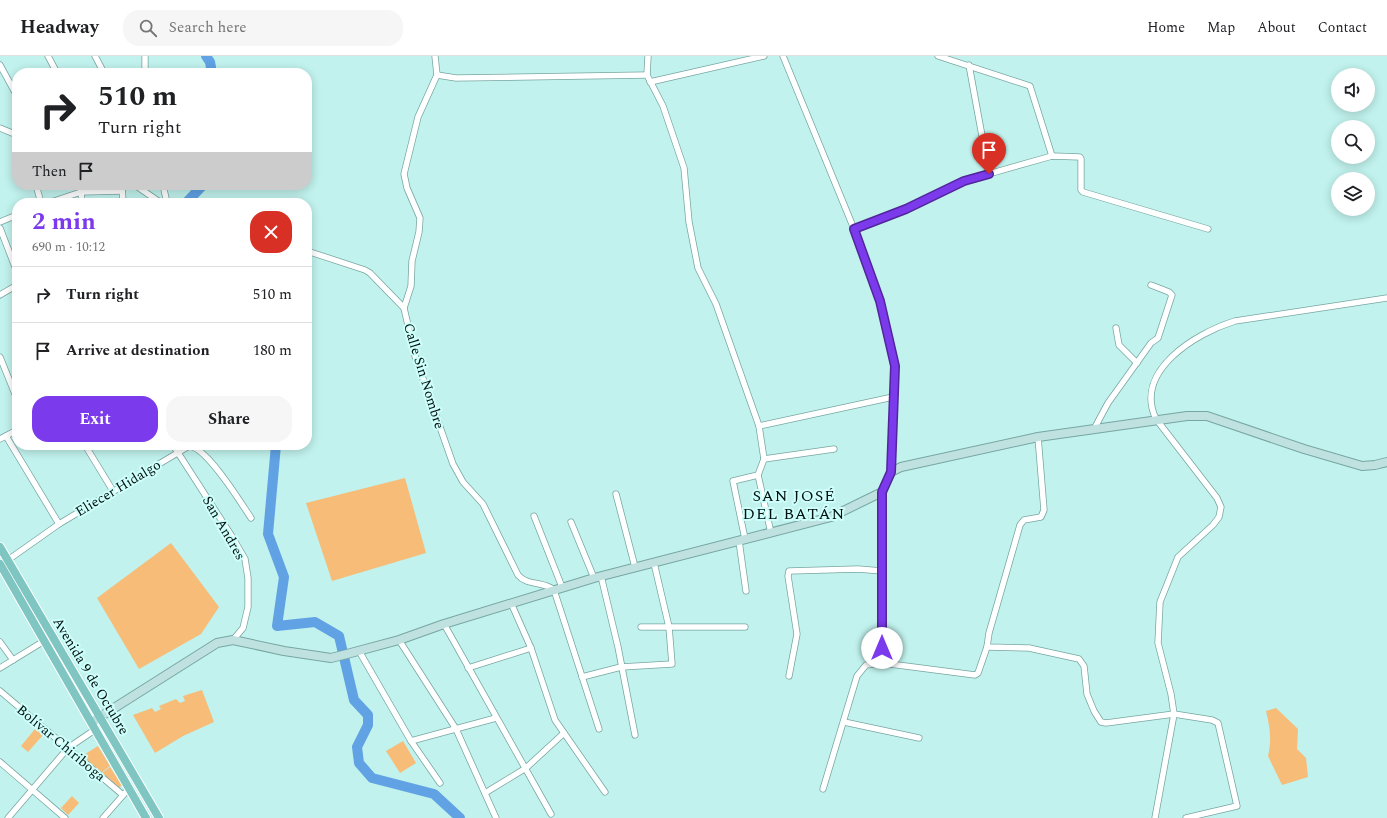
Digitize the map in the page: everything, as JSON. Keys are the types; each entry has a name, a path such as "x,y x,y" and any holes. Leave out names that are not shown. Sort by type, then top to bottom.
{"main road":[{"name":"Avenida 9 de Octubre","path":"0,547 159,818"},
{"name":"Avenida 9 de Octubre","path":"0,564 146,818"}],"street":[{"path":"48,56 54,68"},
{"path":"95,56 101,68"},
{"path":"145,56 145,68"},
{"path":"435,56 437,75 456,78 647,75"},
{"path":"648,56 647,75 663,106 684,168 689,222 698,268 716,304 759,426 764,459 758,475 771,532"},
{"path":"650,82 764,56"},
{"path":"783,56 854,229 880,301 895,366 891,472 882,492 882,663"},
{"path":"938,56 1030,86 1052,156"},
{"path":"969,65 989,174"},
{"path":"1,67 12,87"},
{"name":"Calle Sin Nombre","path":"437,75 418,116 404,174 408,193 420,218 419,232 412,261 411,286 404,308 415,356 453,464 463,482 483,504 518,575 524,580 558,588"},
{"path":"0,128 12,133"},
{"path":"854,229 906,209 964,181 1052,156 1080,157 1080,190 1083,192 1208,229"},
{"path":"63,198 81,192 102,190"},
{"path":"142,190 154,198"},
{"path":"81,192 82,198"},
{"path":"0,222 12,217"},
{"path":"0,228 12,259"},
{"path":"312,254 365,270 370,273 404,308"},
{"path":"1094,429 1108,403 1151,343 1158,338 1172,295 1169,292 1150,285"},
{"path":"0,295 12,288"},
{"path":"1154,818 1174,714 1172,694 1158,643 1160,602 1178,557 1213,525 1219,517 1221,507 1217,498 1156,419 1150,408 1150,400 1157,377 1166,361 1191,342 1218,326 1235,320 1387,298"},
{"path":"1116,328 1118,345 1137,363"},
{"path":"0,357 2,366 12,388"},
{"path":"759,426 893,397"},
{"path":"891,472 900,467 1038,436 1187,416 1207,416 1304,449 1362,466 1387,462"},
{"path":"0,440 12,433"},
{"path":"6,436 12,446"},
{"path":"823,789 857,676 866,665 882,663 975,675 978,673 987,647 989,633 1020,525 1024,520 1041,516 1044,510 1038,436"},
{"path":"764,459 834,449"},
{"path":"14,450 59,524"},
{"path":"88,450 113,491"},
{"name":"Eliecer Hidalgo","path":"8,560 59,524 181,450"},
{"name":"Eliecer Hidalgo","path":"199,450 221,474 251,518"},
{"name":"San Andres","path":"178,452 245,559 248,578 248,607 243,628 233,640"},
{"path":"746,591 742,540 733,481 758,475"},
{"path":"8,818 68,748 94,726 101,717 217,643 233,640 284,651 331,658 398,640 558,588 831,517 882,492"},
{"path":"616,494 635,568"},
{"path":"534,516 558,588 582,677 599,729"},
{"path":"572,522 598,577 618,647 635,735"},
{"path":"582,677 621,667 671,665 670,627 654,563"},
{"path":"789,676 797,634 788,576 789,571 858,569 882,571"},
{"path":"511,603 531,648 548,703 555,720 605,792"},
{"path":"444,624 551,814"},
{"path":"641,627 745,627"},
{"path":"398,640 456,729 496,818"},
{"path":"0,668 44,641"},
{"path":"0,642 13,660"},
{"path":"987,647 1029,648 1079,659 1084,666 1087,694 1094,711 1101,722 1106,723 1174,714 1212,720 1218,724 1237,806 1186,818"},
{"path":"468,668 531,648"},
{"path":"359,651 411,741 440,784"},
{"name":"Bolívar Chiriboga","path":"0,691 123,794"},
{"path":"411,741 496,718"},
{"path":"844,722 919,738"},
{"path":"485,793 526,768 564,733"},
{"path":"0,762 65,818"},
{"path":"103,818 123,794 130,790"}],"shaded area":[{"path":"405,478 426,553 332,581 306,503"},
{"path":"171,543 219,607 201,634 139,669 97,598"},
{"path":"202,690 214,722 183,736 155,753 133,715 152,708 155,712 161,709 159,706 176,699 180,703 185,701 183,696"},
{"path":"1276,708 1298,729 1297,749 1306,758 1308,777 1282,785 1268,756 1270,734 1266,711"},
{"path":"35,729 43,735 28,752 21,746"},
{"path":"403,741 416,763 400,773 386,751"},
{"path":"98,746 110,766 101,773 82,756"},
{"path":"110,767 122,785 119,788 102,773"},
{"path":"72,796 79,803 68,815 61,808"}],"waterway":[{"path":"206,56 210,62 211,68"},
{"path":"191,198 198,190"},
{"path":"276,450 268,534 284,577 277,626 315,622 339,636 354,700 368,715 368,725 357,747 359,763 372,778 434,794 460,818"}],"district":[{"name":"SAN JOSÉ DEL BATÁN","path":"794,505"}],"route":[{"path":"882,648 882,492 891,472 895,366 880,301 854,229 906,209 964,181 989,174"}]}
